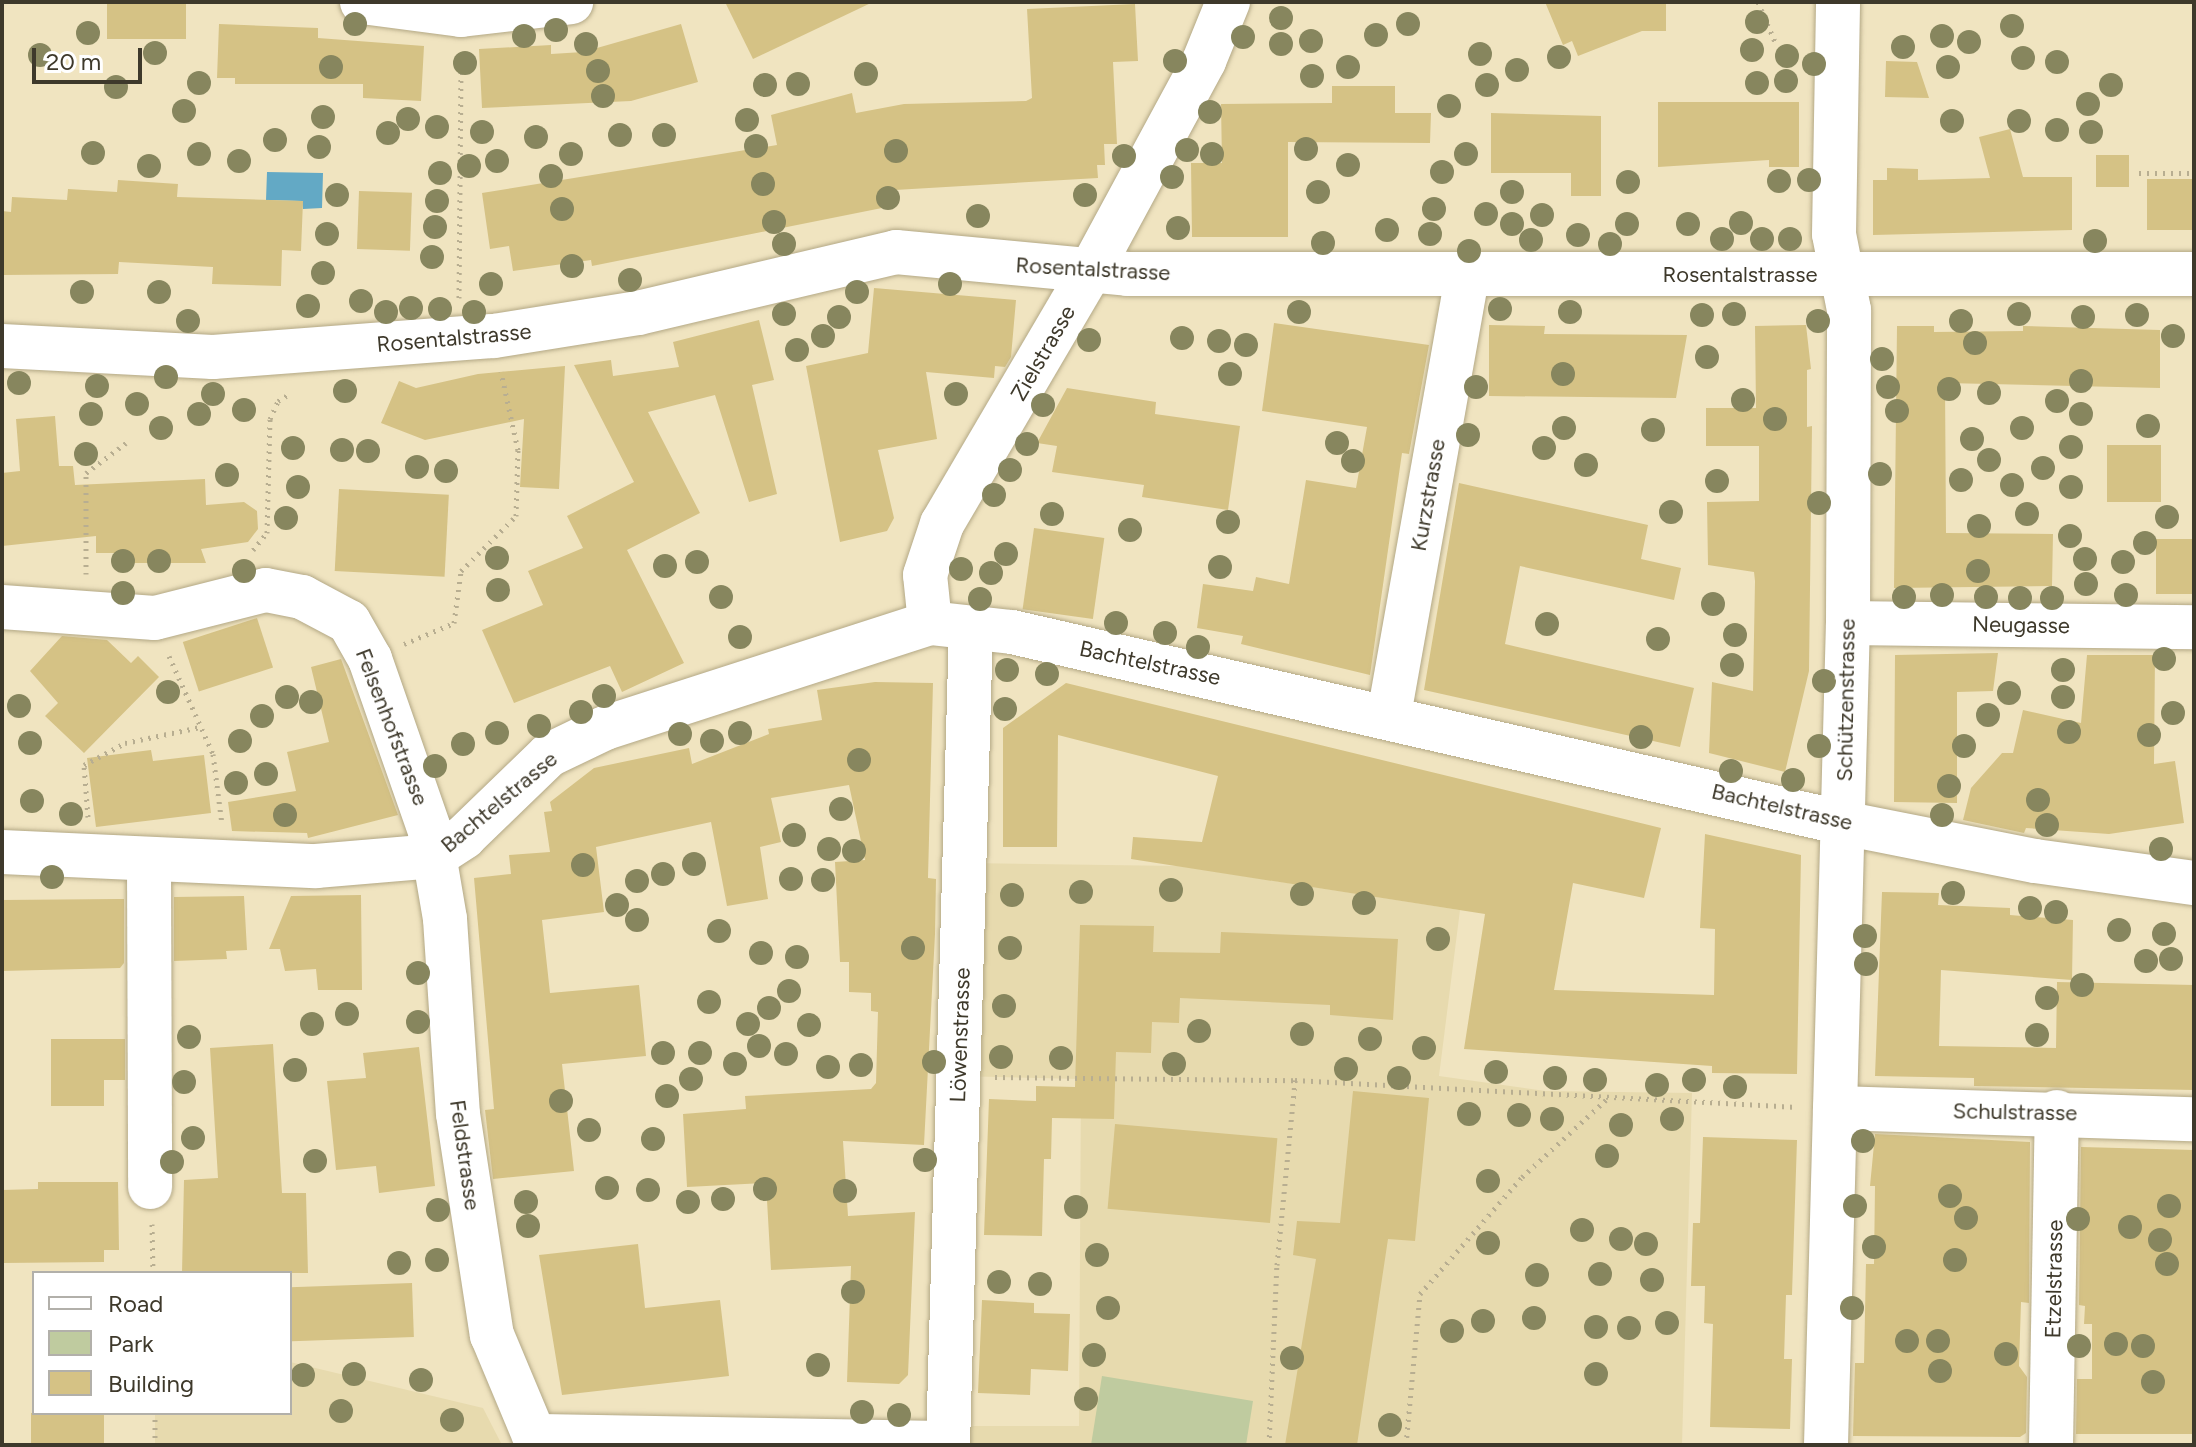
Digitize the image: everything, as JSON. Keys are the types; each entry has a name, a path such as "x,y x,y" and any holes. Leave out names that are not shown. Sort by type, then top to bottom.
{"street":[{"path":"362,2 461,15 571,2"},
{"name":"Zielstrasse","path":"950,626 925,575 942,524 1090,272 1204,61 1228,2"},
{"name":"Schützenstrasse","path":"1826,1445 1848,623 1849,310 1834,234 1838,4"},
{"name":"Rosentalstrasse","path":"2,346 213,357 476,338 638,313 896,252 1090,272 2194,274"},
{"name":"Kurzstrasse","path":"1389,715 1467,275"},
{"name":"Felsenhofstrasse","path":"2,607 155,618 266,590 302,597 349,622 370,659 435,856"},
{"name":"Neugasse","path":"1848,623 2194,627"},
{"name":"Bachtelstrasse","path":"2,852 149,863 316,866 435,856 464,837 549,755 605,728 950,626 1012,632 1389,715 1843,823 2035,861 2194,883"},
{"name":"Löwenstrasse","path":"536,1441 948,1444 958,1076 950,626"},
{"name":"Feldstrasse","path":"435,856 445,919 458,1114 492,1335 536,1441"},
{"path":"149,863 150,1187"},
{"name":"Schulstrasse","path":"1835,1108 2057,1112 2194,1119"},
{"name":"Etzelstrasse","path":"2051,1445 2057,1112"}],"path":[{"path":"1758,2 1776,44"},
{"path":"370,659 454,623 461,571 516,516 518,450 476,338 461,15"},
{"path":"2139,173 2194,173"},
{"path":"248,557 267,533 272,409 302,388"},
{"path":"86,575 86,473 126,443"},
{"path":"72,575 99,575"},
{"path":"155,618 213,754 223,833"},
{"path":"89,830 84,765 125,743 200,727"},
{"path":"958,1076 1295,1080 1835,1108"},
{"path":"1269,1445 1277,1265 1295,1080"},
{"path":"1406,1445 1420,1294 1522,1177 1609,1098"},
{"path":"150,1187 153,1271"},
{"path":"155,1415 155,1445"}],"shaded area":[{"path":"967,863 1179,866 1460,910 1439,1076 1545,1091 1692,1093 1682,1445 948,1445 948,1426 1079,1426 1081,1079 958,1076"},
{"path":"292,1362 483,1408 502,1445 155,1445 155,1415 292,1415"}],"green space":[{"path":"1102,1376 1253,1401 1246,1445 1091,1445"}],"water":[{"path":"267,172 323,173 322,208 303,209 302,201 266,200"}],"building":[{"path":"107,2 186,2 186,39 107,39"},
{"path":"725,2 873,2 753,59"},
{"path":"1545,2 1666,2 1666,31 1642,31 1578,56 1572,41 1563,45"},
{"path":"1135,4 1138,61 1113,62 1117,144 1104,144 1105,165 1097,165 1098,178 878,191 882,208 592,266 591,260 513,271 509,246 490,249 482,193 777,145 771,115 852,93 856,113 904,104 1026,101 1032,98 1027,9"},
{"path":"219,24 318,28 318,38 424,46 421,101 363,98 363,84 235,84 235,78 217,78"},
{"path":"681,24 698,82 631,101 482,108 479,49 551,45 551,54 583,52"},
{"path":"1886,61 1917,62 1929,98 1885,97"},
{"path":"1332,86 1395,86 1395,113 1431,113 1430,143 1288,142 1288,237 1192,237 1191,163 1222,163 1221,104 1332,103"},
{"path":"1658,102 1799,102 1799,167 1769,167 1769,160 1658,167"},
{"path":"1491,113 1601,116 1601,196 1571,196 1571,173 1491,173"},
{"path":"2010,129 2023,177 2072,177 2072,230 1873,235 1873,180 1887,180 1887,168 1918,169 1918,180 1990,178 1979,137"},
{"path":"2096,155 2129,155 2129,187 2096,187"},
{"path":"2147,179 2194,179 2194,230 2147,230"},
{"path":"118,180 178,184 177,197 303,201 301,251 282,250 281,286 212,284 213,267 119,262 118,274 2,275 2,211 11,212 12,197 67,200 68,189 117,192"},
{"path":"359,191 412,193 410,251 357,249"},
{"path":"874,288 1016,300 1011,357 1005,367 995,366 994,378 926,372 937,439 878,450 894,518 887,531 840,542 806,366 868,353"},
{"path":"759,320 774,380 752,385 777,494 749,502 715,395 648,412 700,513 627,550 684,663 622,692 610,666 514,703 482,630 543,605 528,571 583,548 567,516 634,482 574,365 611,360 613,376 679,367 673,342"},
{"path":"1274,323 1429,345 1409,454 1402,453 1370,675 1241,644 1243,636 1197,628 1203,584 1253,591 1256,577 1289,584 1306,480 1356,488 1367,427 1262,411"},
{"path":"1489,325 1545,326 1544,334 1687,335 1676,398 1489,396"},
{"path":"1806,325 1811,369 1807,370 1807,427 1812,426 1809,671 1785,772 1709,753 1712,682 1753,691 1755,581 1754,572 1708,565 1707,502 1759,501 1759,446 1706,446 1706,408 1756,408 1755,326"},
{"path":"1897,326 1934,326 1934,332 2023,331 2023,326 2160,330 2160,388 1945,383 1946,533 2053,534 2052,586 1894,588"},
{"path":"565,366 559,489 520,487 524,419 425,440 381,423 399,381 416,388 478,374"},
{"path":"1067,388 1156,402 1155,414 1240,426 1228,510 1142,497 1144,485 1052,472 1057,446 1037,443"},
{"path":"55,416 59,466 73,466 75,485 205,479 206,505 244,502 257,511 258,529 248,542 201,549 206,563 130,563 130,553 96,553 96,536 2,546 2,473 20,471 16,419"},
{"path":"2107,445 2161,445 2161,502 2107,502"},
{"path":"1459,483 1648,525 1641,559 1681,568 1674,600 1520,566 1505,644 1694,688 1680,747 1424,690"},
{"path":"339,489 449,495 445,577 335,571"},
{"path":"1034,528 1104,538 1093,619 1023,609"},
{"path":"2156,539 2194,539 2194,594 2156,594"},
{"path":"257,618 273,667 199,692 183,642"},
{"path":"62,636 107,640 131,663 138,656 159,677 84,753 45,716 58,703 30,671"},
{"path":"1998,653 1993,691 1957,692 1957,803 1894,802 1895,655"},
{"path":"2087,655 2155,655 2154,764 2175,761 2184,823 2109,834 2026,828 2024,833 1963,820 1971,788 2002,753 2013,753 2023,710 2081,723"},
{"path":"341,659 398,815 308,838 307,833 232,831 228,802 296,791 287,752 329,742 311,667"},
{"path":"875,682 933,683 928,878 936,879 935,934 924,1145 843,1141 848,1216 915,1212 908,1375 899,1384 847,1382 851,1266 771,1270 766,1183 687,1187 683,1114 746,1109 745,1096 871,1089 876,1083 878,1012 871,1011 871,993 849,992 849,962 840,962 835,862 865,860 849,785 771,798 781,842 760,847 768,899 727,906 711,822 596,847 604,912 542,920 550,993 639,985 646,1056 562,1064 574,1171 493,1179 485,1110 494,1109 474,878 511,874 509,855 550,852 544,812 552,811 550,802 594,768 689,748 692,764 769,734 768,729 822,720 817,690"},
{"path":"1066,683 1661,828 1644,898 1573,883 1554,990 1714,995 1715,929 1700,928 1705,834 1801,855 1797,1074 1712,1073 1712,1066 1464,1049 1485,914 1131,859 1133,837 1202,842 1218,776 1058,735 1057,847 1003,847 1003,728"},
{"path":"151,750 153,761 204,755 211,813 96,827 87,758"},
{"path":"1882,892 1939,893 1938,905 2010,908 2010,915 2073,920 2072,980 1941,970 1939,1046 2056,1048 2057,982 2194,985 2194,1090 1974,1086 1974,1078 1875,1076"},
{"path":"361,895 362,990 318,990 316,969 285,971 280,949 269,949 291,896"},
{"path":"244,896 247,950 226,951 227,959 174,961 174,897"},
{"path":"124,899 124,963 120,968 2,971 2,900"},
{"path":"1080,925 1154,926 1153,952 1220,953 1221,932 1398,939 1393,1020 1330,1015 1330,1005 1180,998 1179,1023 1152,1022 1151,1053 1116,1052 1114,1119 1052,1118 1051,1159 1044,1159 1042,1236 984,1235 989,1099 1036,1101 1036,1086 1075,1087"},
{"path":"51,1039 125,1039 125,1080 104,1080 104,1106 51,1106"},
{"path":"273,1044 282,1193 306,1193 308,1273 182,1271 184,1180 218,1178 210,1048"},
{"path":"419,1047 435,1186 379,1193 376,1166 336,1170 327,1081 366,1078 363,1053"},
{"path":"1353,1091 1429,1098 1415,1241 1388,1239 1357,1445 1285,1445 1316,1259 1293,1255 1297,1221 1340,1223"},
{"path":"1115,1124 1277,1138 1270,1223 1108,1209"},
{"path":"1875,1134 2030,1142 2029,1303 2021,1302 2019,1366 2027,1377 2026,1433 2020,1437 1853,1436 1855,1363 1864,1363 1866,1264 1874,1264 1875,1186 1870,1186"},
{"path":"1703,1137 1797,1140 1792,1295 1786,1295 1784,1359 1792,1359 1790,1429 1710,1427 1713,1324 1704,1323 1705,1286 1691,1286 1693,1223 1700,1223"},
{"path":"2081,1147 2194,1150 2194,1434 2076,1434 2077,1379 2092,1379 2092,1324 2084,1324 2085,1306 2079,1305"},
{"path":"38,1182 118,1182 119,1250 104,1250 104,1262 2,1263 2,1190 38,1189"},
{"path":"638,1244 645,1308 720,1300 729,1376 562,1395 539,1255"},
{"path":"412,1283 414,1337 292,1341 292,1287"},
{"path":"982,1300 1034,1303 1034,1313 1070,1314 1068,1371 1031,1369 1030,1395 978,1393"},
{"path":"31,1413 104,1415 104,1445 31,1445"}]}
